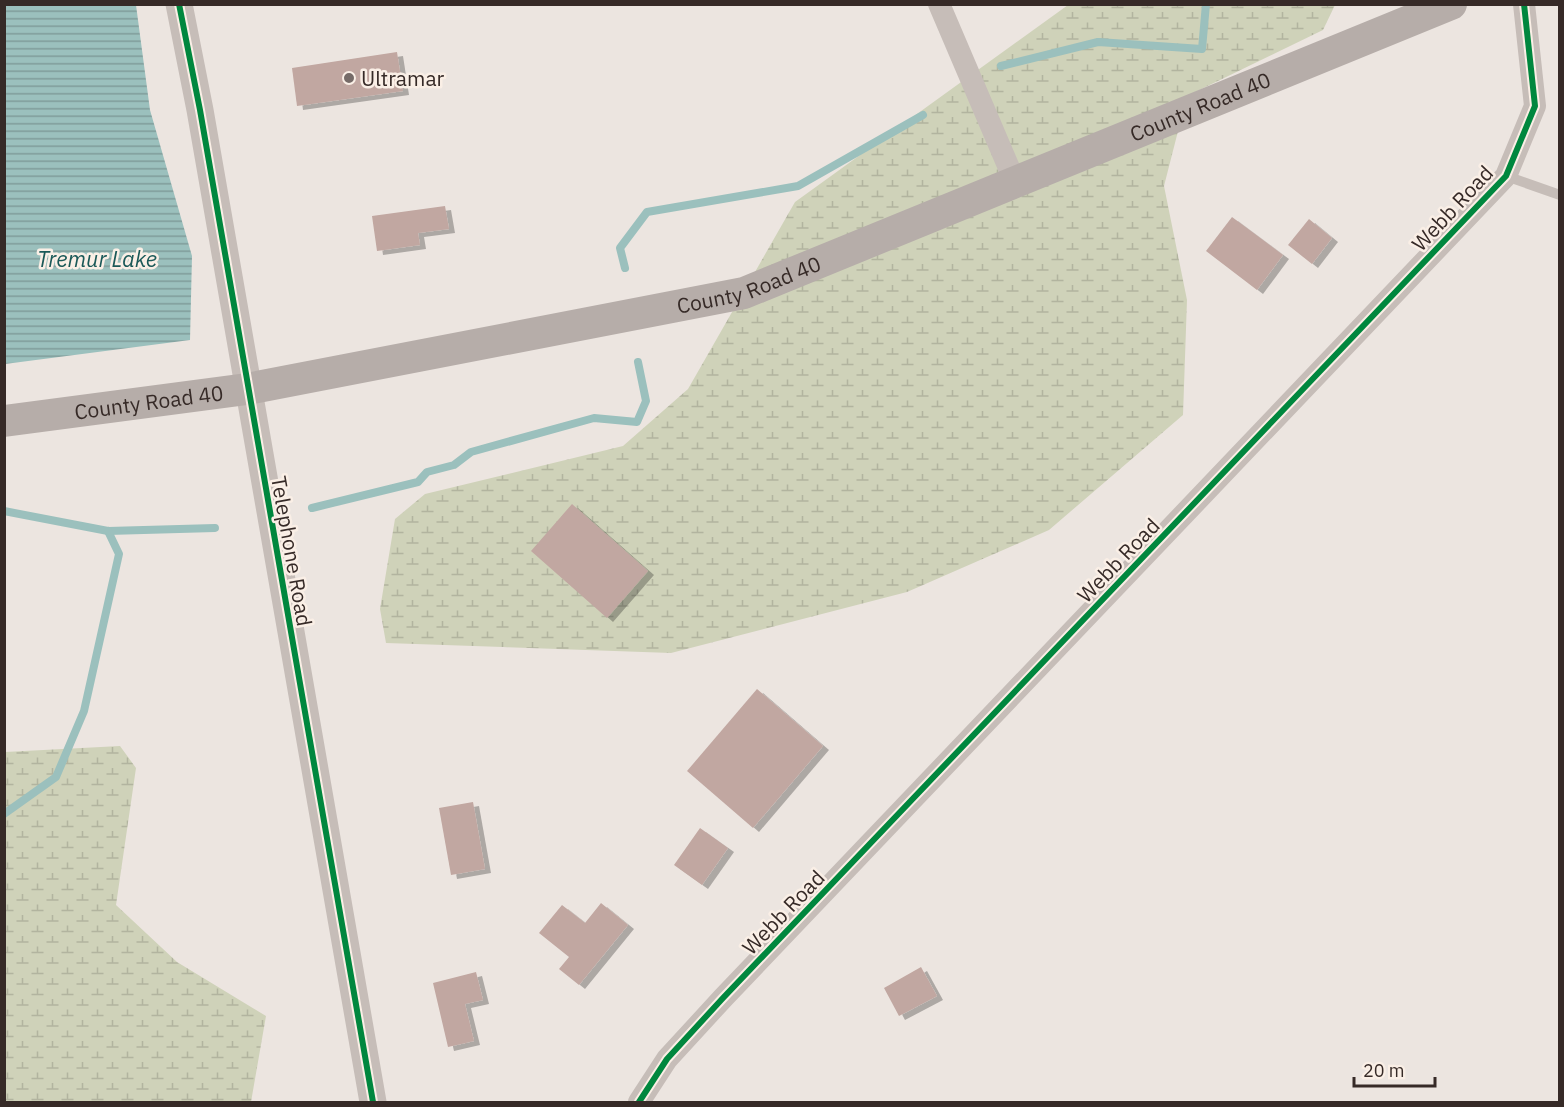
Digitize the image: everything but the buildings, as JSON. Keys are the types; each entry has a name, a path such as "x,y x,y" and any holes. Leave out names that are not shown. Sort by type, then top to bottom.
{"main road":[{"name":"County Road 40","path":"4,421 247,388 744,293 1451,4"}],"street":[{"name":"Telephone Road","path":"179,4 200,110 373,1102"},
{"path":"939,4 1014,182"},
{"name":"Webb Road","path":"639,1102 668,1059 723,999 1506,176 1535,106 1524,4"}],"lane":[{"path":"1506,176 1560,195"}],"green space":[{"path":"1068,5 1335,5 1323,30 1187,96 1164,186 1187,300 1183,415 1049,530 907,592 671,653 386,643 380,609 395,519 425,494 623,446 688,389 795,202"},
{"path":"120,746 136,768 116,905 177,962 266,1016 251,1102 5,1102 5,752"}],"water":[{"name":"Tremur Lake","path":"4,5 136,5 150,110 192,256 190,340 5,364"}],"waterway":[{"path":"1001,66 1098,42 1202,49 1206,4"},
{"path":"625,268 620,248 647,212 798,186 923,115"},
{"path":"312,508 418,482 427,472 454,465 471,452 594,418 637,422 646,401 638,362"},
{"path":"4,511 108,531 215,528"},
{"path":"4,814 56,777 84,711 119,554 108,531"}],"cycle path":[{"path":"179,4 200,110 373,1102"},
{"path":"639,1102 667,1059 723,998 1506,176 1535,106 1524,4"}],"place":[{"name":"Ultramar","path":"349,78"}]}
